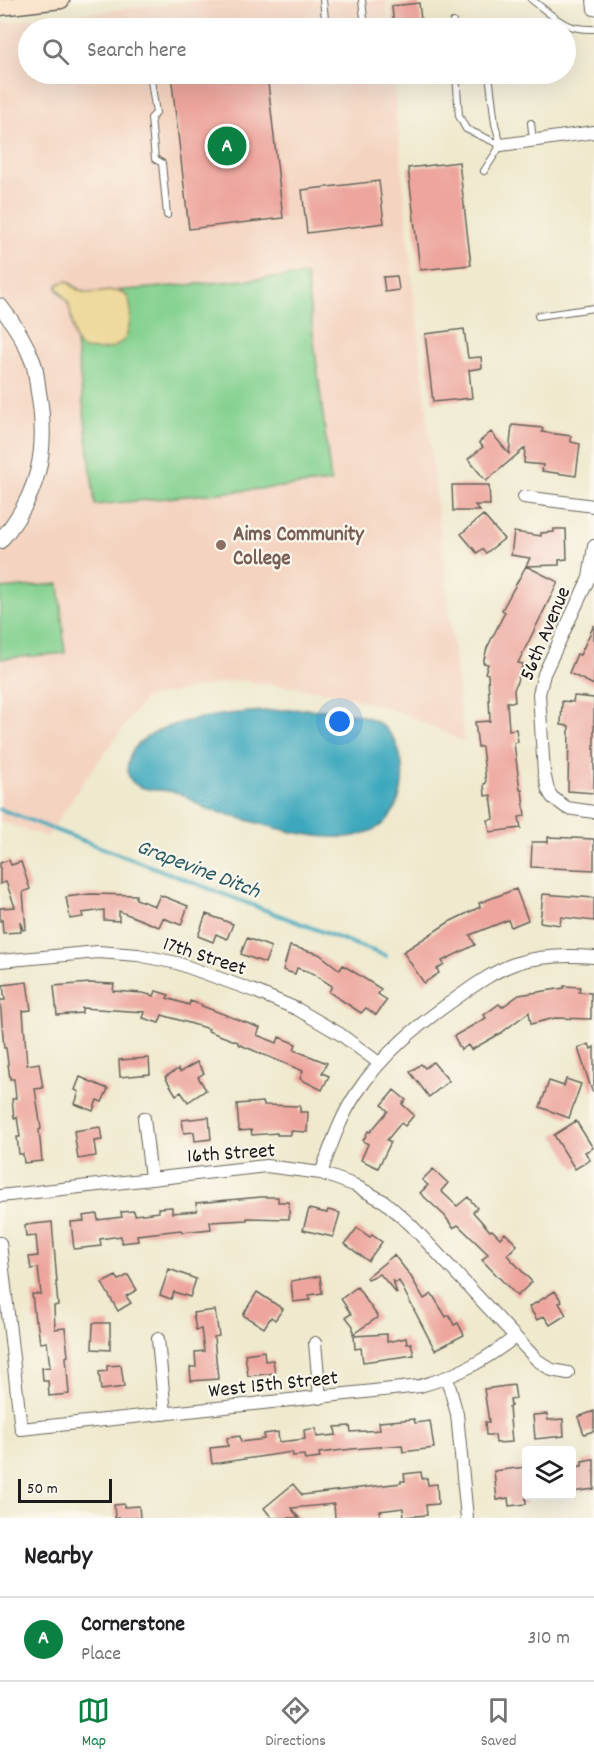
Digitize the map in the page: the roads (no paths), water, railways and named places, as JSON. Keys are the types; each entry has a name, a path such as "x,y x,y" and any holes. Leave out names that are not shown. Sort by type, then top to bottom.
{"main road":[{"path":"0,7 62,0"}],"street":[{"path":"593,0 594,9"},
{"path":"501,145 594,132"},
{"path":"0,306 9,317 34,363 44,419 42,452 36,480 22,510 0,541"},
{"path":"524,497 594,506"},
{"name":"56th Avenue","path":"594,546 592,578 544,674 539,694 544,773 548,790 552,797 567,808 594,812"},
{"name":"17th Street","path":"0,961 98,952 138,955 177,963 297,1009 340,1034 379,1063"},
{"path":"321,1173 340,1124 356,1095 379,1063 408,1034 481,981 515,963 542,957 594,957"},
{"path":"144,1118 151,1178"},
{"name":"16th Street","path":"0,1196 266,1166 321,1173 354,1185 393,1210 411,1225 537,1360 552,1370 568,1373"},
{"name":"West 15th Street","path":"0,1243 21,1429 420,1386 447,1378 488,1358 515,1337"},
{"path":"158,1339 165,1414"},
{"path":"315,1342 320,1398"},
{"path":"447,1378 457,1414 467,1518"}],"lane":[{"path":"323,0 325,18"},
{"path":"362,0 364,18"},
{"path":"532,0 555,18"},
{"path":"576,29 594,29"},
{"path":"152,84 156,113 152,118 155,159 162,163 167,215"},
{"path":"457,84 459,116 466,129 501,145"},
{"path":"484,171 501,145 495,124 490,84"},
{"path":"531,123 533,140"},
{"path":"538,316 594,309"}],"water":[{"path":"307,709 348,713 368,718 385,728 393,738 402,762 401,789 392,814 377,828 355,836 338,837 300,833 207,809 175,792 139,787 128,775 128,764 136,747 153,733 177,724 235,713"}],"waterway":[{"name":"Grapevine Ditch","path":"0,809 386,956"}],"place":[{"name":"Cornerstone","path":"227,146"},
{"name":"Aims Community College","path":"221,545"}]}
